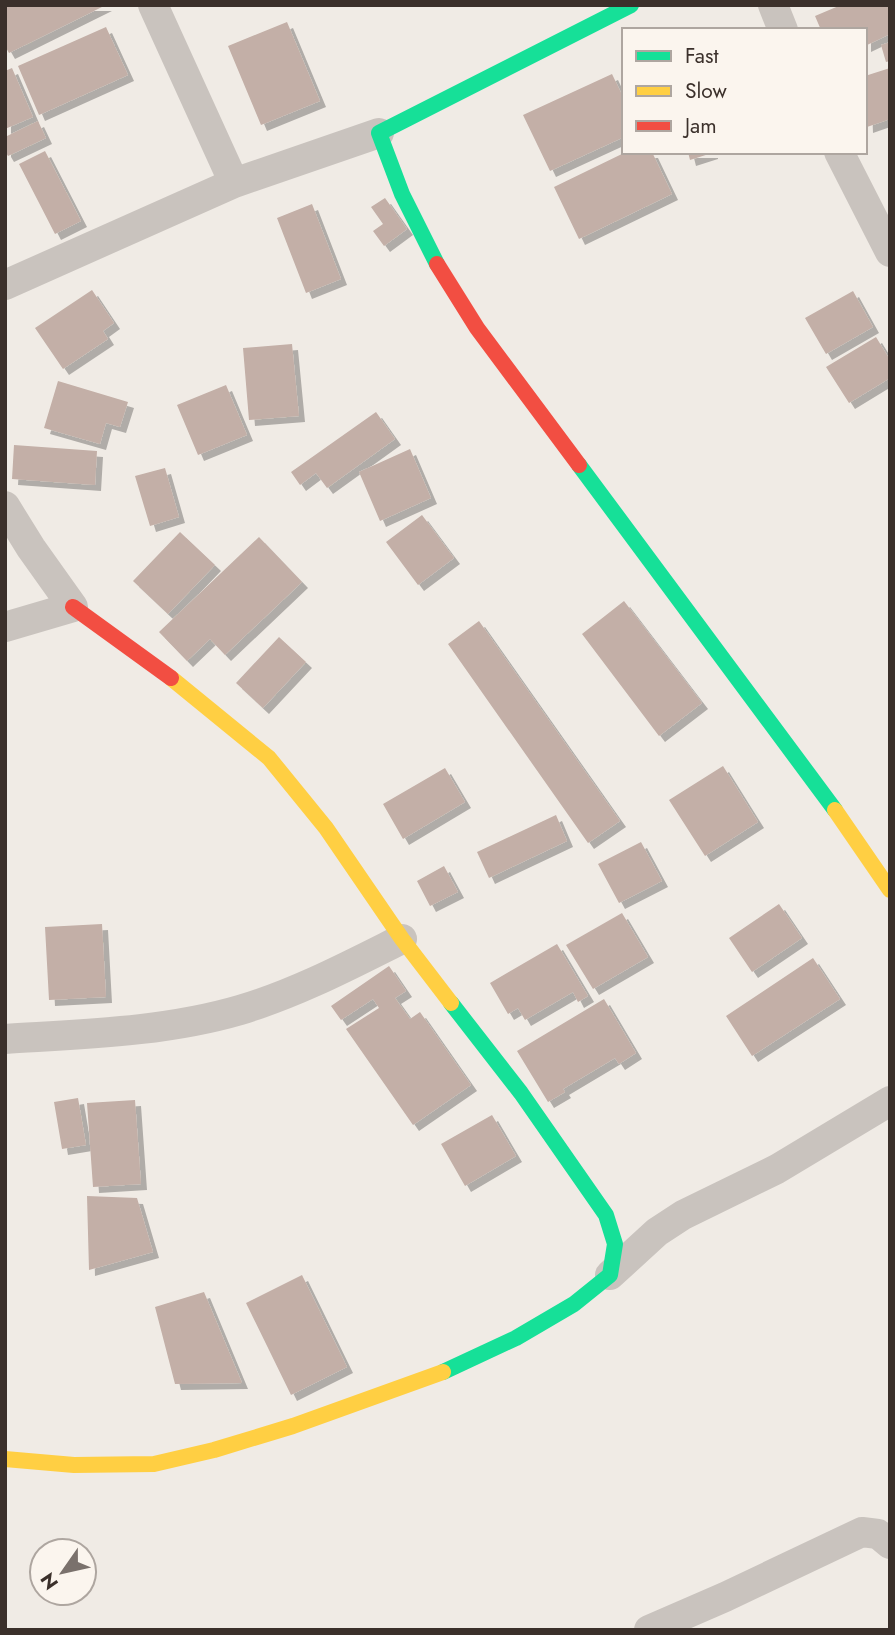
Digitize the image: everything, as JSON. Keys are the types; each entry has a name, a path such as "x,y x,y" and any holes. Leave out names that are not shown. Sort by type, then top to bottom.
{"street":[{"path":"153,5 234,183"},
{"path":"5,285 234,183 379,133 631,5"},
{"path":"773,5 782,28"},
{"path":"379,133 402,194 439,267 477,328 818,785 890,890"},
{"path":"839,154 890,252"},
{"path":"5,506 73,607 181,685 270,758 326,828 402,939 521,1093 606,1216 615,1244 610,1275"},
{"path":"5,627 73,607"},
{"path":"5,1039 140,1030 239,1010 331,974 402,939"},
{"path":"5,1459 74,1465 154,1464 241,1443 435,1375 516,1338 574,1304 657,1232 683,1215 777,1169 890,1101"},
{"path":"649,1630 726,1597 862,1532 877,1534 890,1544"}],"building":[{"path":"5,5 106,5 9,53 5,46"},
{"path":"841,5 890,5 890,34 867,45 867,28 820,28 815,16"},
{"path":"287,22 320,101 261,125 228,46"},
{"path":"106,27 128,75 39,115 18,66"},
{"path":"890,42 890,61 886,62 881,45"},
{"path":"12,68 33,117 5,129 5,71"},
{"path":"890,68 890,119 867,127 867,75"},
{"path":"612,74 622,95 622,138 550,171 523,115"},
{"path":"38,121 46,138 8,156 5,151 5,137"},
{"path":"45,151 81,221 55,234 19,164"},
{"path":"622,154 653,154 672,194 579,239 554,187"},
{"path":"688,154 709,154 690,160"},
{"path":"385,198 407,229 384,246 373,231 383,224 371,207"},
{"path":"312,204 341,279 306,293 277,218"},
{"path":"92,290 114,323 103,331 108,339 63,369 35,328"},
{"path":"853,291 873,327 826,354 805,318"},
{"path":"876,337 890,360 890,378 849,403 826,367"},
{"path":"292,344 299,416 249,420 243,348"},
{"path":"58,381 128,402 120,427 106,423 100,444 44,428"},
{"path":"226,385 247,435 198,455 177,405"},
{"path":"376,412 395,439 327,488 316,473 300,485 291,472"},
{"path":"14,445 97,451 95,485 12,479"},
{"path":"410,449 431,498 380,521 359,472"},
{"path":"165,468 179,517 150,526 135,476"},
{"path":"422,515 454,558 418,585 386,542"},
{"path":"180,532 215,565 168,614 133,581"},
{"path":"259,537 302,582 225,655 210,639 187,661 159,632"},
{"path":"624,601 702,703 659,736 582,634"},
{"path":"479,621 620,821 588,843 448,644"},
{"path":"279,637 306,662 263,708 236,683"},
{"path":"723,766 758,822 705,856 669,800"},
{"path":"445,768 465,802 403,839 383,804"},
{"path":"556,815 567,841 489,878 477,852"},
{"path":"641,842 662,881 619,903 598,864"},
{"path":"444,866 458,892 430,906 417,881"},
{"path":"779,904 802,938 752,972 729,938"},
{"path":"622,913 648,957 593,989 566,945"},
{"path":"102,924 106,997 49,1000 45,927"},
{"path":"557,944 588,996 578,1002 573,992 525,1020 518,1008 508,1014 490,983"},
{"path":"813,958 840,999 752,1056 726,1016"},
{"path":"389,966 406,991 395,998 410,1019 420,1012 471,1085 413,1125 346,1029 379,1008 373,999 341,1020 331,1006"},
{"path":"604,999 636,1053 619,1064 615,1058 563,1089 565,1092 548,1102 517,1051"},
{"path":"78,1098 86,1145 62,1149 54,1102"},
{"path":"135,1100 141,1184 93,1187 87,1103"},
{"path":"492,1115 516,1156 465,1186 441,1144"},
{"path":"87,1196 137,1198 153,1252 89,1270"},
{"path":"302,1275 347,1367 291,1395 246,1303"},
{"path":"204,1292 242,1383 175,1384 155,1307"}],"traffic: fast":[{"path":"437,264 402,194 379,133 631,5"},
{"path":"579,465 835,810"},
{"path":"443,1372 516,1338 574,1304 610,1275 615,1244 606,1215 521,1093 451,1003"}],"traffic: slow":[{"path":"171,678 269,758 326,828 402,939 451,1003"},
{"path":"835,810 890,890"},
{"path":"5,1459 74,1465 154,1464 214,1450 293,1426 443,1372"}],"traffic: jam":[{"path":"437,264 477,328 579,465"},
{"path":"73,607 171,678"}]}
